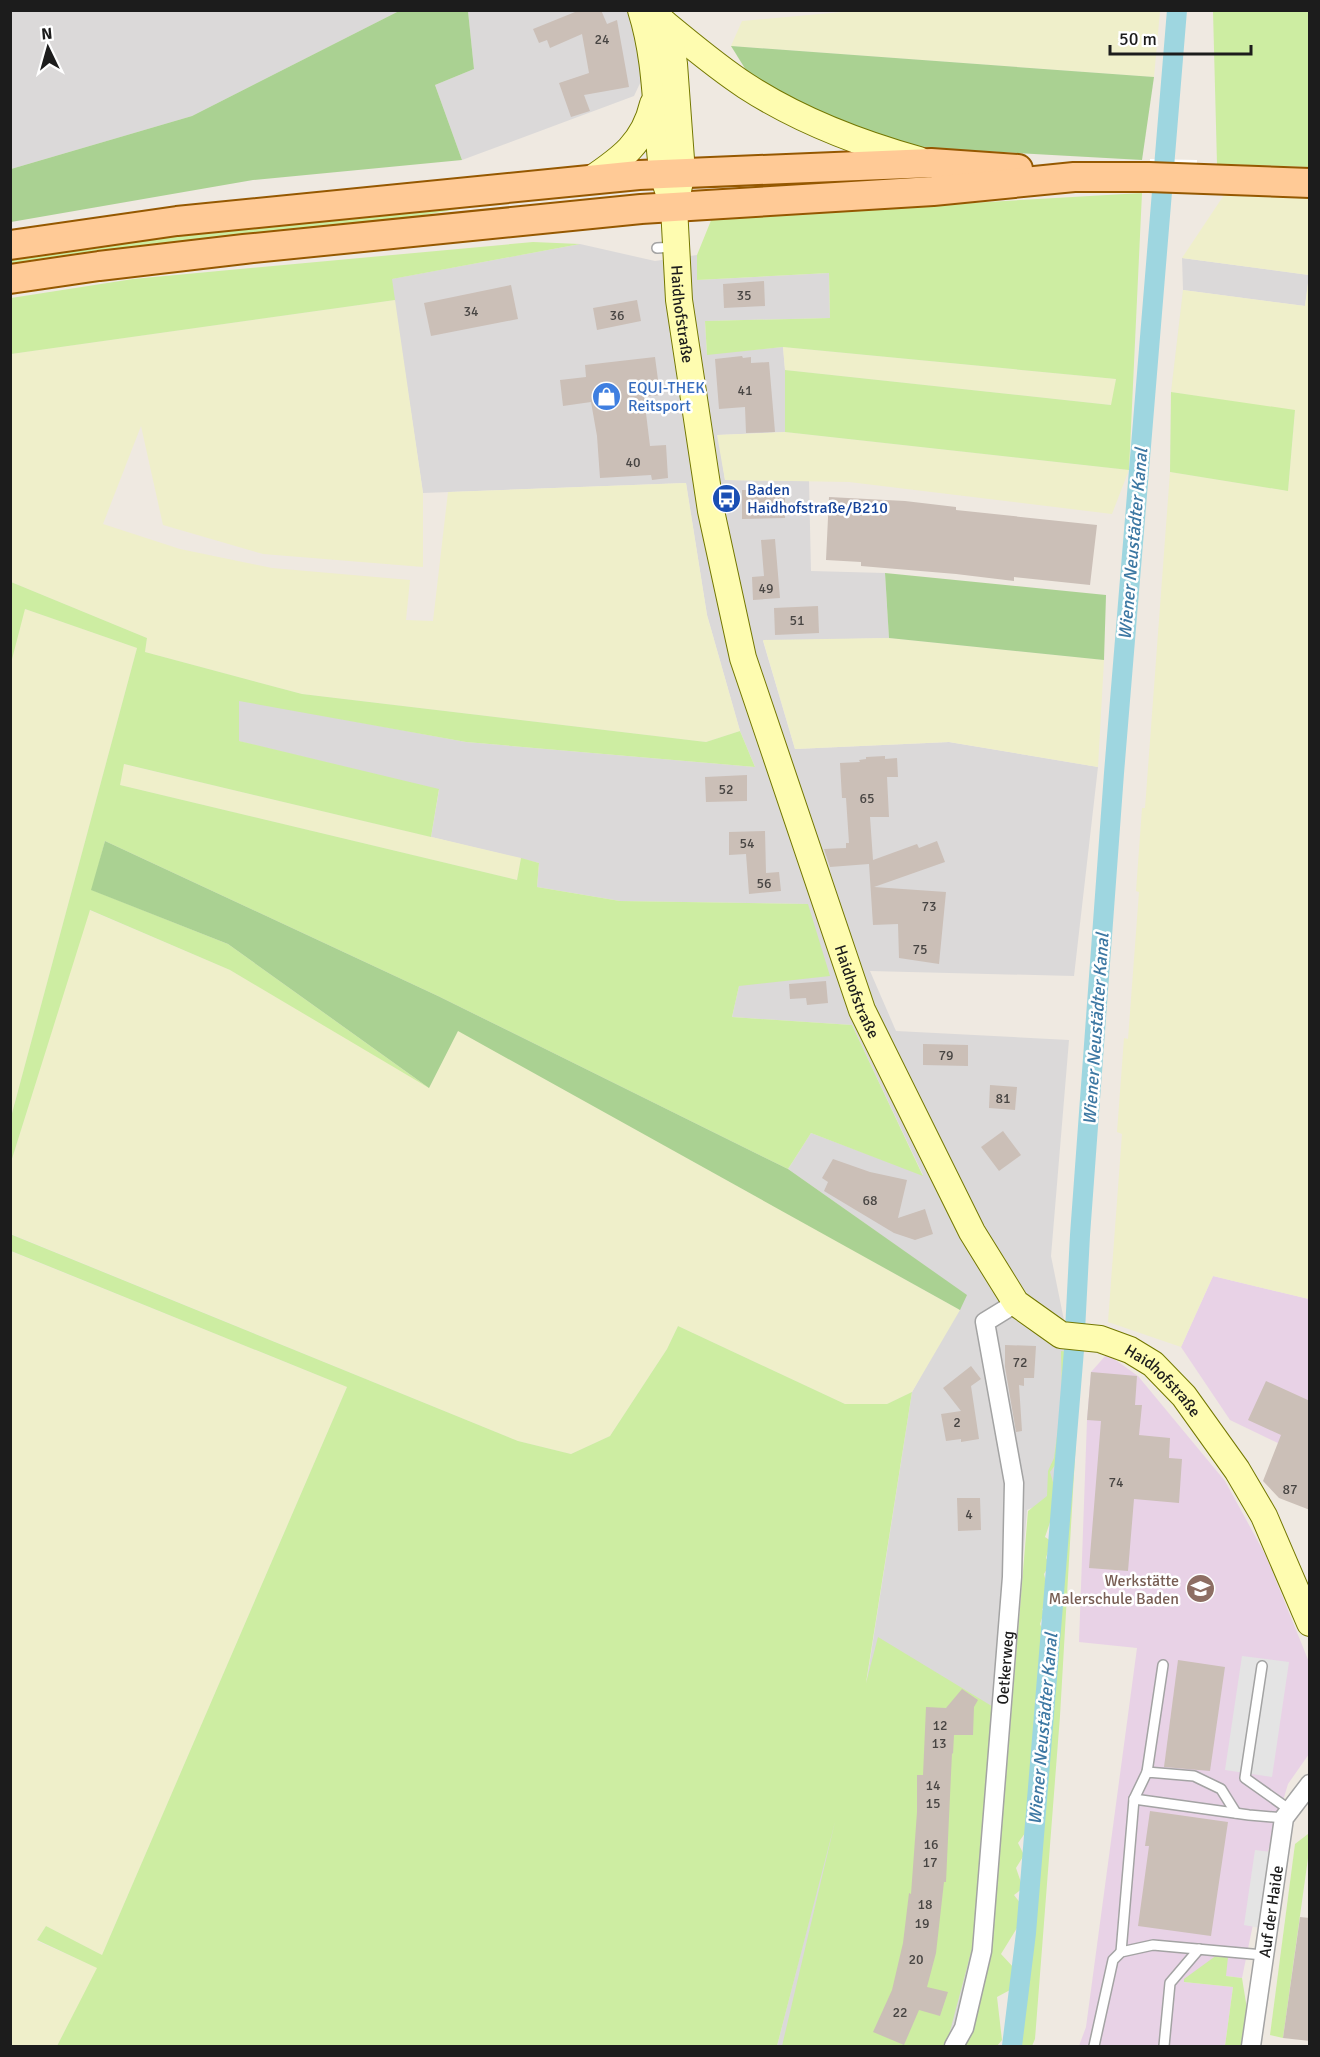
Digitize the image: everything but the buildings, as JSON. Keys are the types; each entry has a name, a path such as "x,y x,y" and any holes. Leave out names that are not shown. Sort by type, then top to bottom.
{"main road":[{"path":"10,244 177,221 672,173 931,163 1005,168 1074,177"},
{"path":"10,279 244,249 674,207 933,191 1074,177 1196,178 1310,183"}],"street":[{"name":"Haidhofstraße","path":"641,10 649,36 655,92 672,173"},
{"name":"Haidhofstraße","path":"656,17 745,86 772,102 824,128 870,146 931,163"},
{"name":"Haidhofstraße","path":"656,17 671,44 674,64 672,173 674,207 666,247 679,300 711,512 743,657 862,1010 972,1232 1016,1303 1072,1336 1100,1339 1130,1350 1153,1364 1184,1396 1237,1470 1264,1516 1310,1623"},
{"name":"Haidhofstraße","path":"590,180 632,148 650,114 655,92"},
{"name":"Oetkerweg","path":"954,2046 964,2028 982,1951 1012,1577 1014,1483 985,1322 1016,1303"},
{"name":"Auf der Haide","path":"1251,2046 1263,1955 1287,1814 1310,1784"}],"lane":[{"path":"1121,1952 1134,1799 1147,1772 1163,1665"},
{"path":"1262,1666 1245,1778 1287,1814"},
{"path":"1147,1772 1194,1776 1212,1784 1221,1789 1236,1814"},
{"path":"1134,1799 1236,1814 1287,1814"},
{"path":"1094,2046 1113,1959 1121,1952 1153,1945 1263,1955"},
{"path":"1164,2046 1170,1983 1199,1949"}],"shaded area":[{"path":"11,11 399,11 192,116 11,169"},
{"path":"468,11 674,11 634,96 462,160 435,85 474,69"},
{"path":"580,244 655,261 697,255 697,280 829,273 830,318 705,321 707,354 783,347 785,432 718,435 725,480 809,481 811,571 885,573 889,638 763,641 795,749 949,742 1098,767 1074,976 870,971 896,1031 1069,1040 1051,1256 1069,1345 1054,1499 1027,1510 991,1947 964,2046 777,2046 861,1717 912,1392 966,1295 788,1169 811,1133 923,1175 852,1025 732,1017 739,986 808,904 620,901 537,887 539,863 431,837 439,790 238,741 239,700 466,742 755,767 740,731 707,615 686,483 423,493 391,279"},
{"path":"1182,258 1309,275 1305,306 1183,290"},
{"path":"1213,1276 1309,1299 1309,1458 1230,1420 1181,1347"},
{"path":"1107,1354 1138,1376 1225,1481 1266,1556 1309,1662 1309,1754 1288,1784 1268,1851 1242,1978 1226,1976 1184,1982 1233,1987 1225,2046 1079,2046 1086,2027 1137,1648 1079,1642 1087,1420 1091,1372"},
{"path":"1242,1656 1289,1662 1272,1777 1225,1770"},
{"path":"1255,1850 1271,1852 1260,1928 1244,1925"}],"green space":[{"path":"399,11 468,11 474,69 435,85 462,160 253,180 11,222 11,169 192,116"},
{"path":"853,11 1160,11 1154,77 731,46 742,21"},
{"path":"1213,11 1309,11 1309,167 1217,164"},
{"path":"731,46 1154,77 1142,160 926,148 869,136 754,83"},
{"path":"900,175 932,179 711,194 711,190"},
{"path":"1142,193 1129,470 785,432 785,370 1111,405 1116,379 783,347 707,355 705,321 830,318 829,273 697,280 697,255 712,218"},
{"path":"1224,195 1309,198 1309,275 1182,258"},
{"path":"457,204 458,209 368,225 11,266 10,254"},
{"path":"533,242 580,244 392,279 395,300 11,354 11,298 133,279"},
{"path":"1309,276 1309,1299 1213,1276 1181,1347 1108,1322 1122,1134 1117,1132 1124,1038 1128,1039 1139,892 1136,891 1142,808 1145,808 1170,472 1288,491 1295,411 1171,392 1183,290 1305,306"},
{"path":"395,300 423,493 423,567 263,554 163,525 141,426 103,524 180,549 272,568 410,580 406,620 433,621 448,492 686,483 707,615 740,731 706,742 302,694 145,652 147,638 11,582 10,354"},
{"path":"783,347 1116,379 1112,405 785,370"},
{"path":"1171,392 1295,410 1288,491 1170,472"},
{"path":"785,432 1129,470 1112,514 849,482 725,480 717,435"},
{"path":"885,573 1106,595 1104,660 889,638"},
{"path":"11,582 147,638 145,652 302,694 706,742 740,731 755,767 466,742 239,701 239,741 439,789 431,837 124,764 120,785 517,880 521,858 539,863 537,887 620,901 808,904 830,976 739,986 732,1017 852,1025 923,1176 811,1133 788,1169 438,996 105,841 92,890 228,944 429,1088 230,970 90,910 11,1162 11,1117 137,648 25,609 11,663"},
{"path":"11,589 25,609 137,648 11,1117"},
{"path":"889,638 1104,660 1098,767 949,742 795,749 763,640"},
{"path":"123,764 521,858 517,880 120,785"},
{"path":"105,841 438,996 788,1169 967,1295 960,1310 458,1031 429,1088 228,944 91,890"},
{"path":"89,910 230,970 429,1087 458,1030 960,1310 912,1392 887,1404 845,1404 678,1326 667,1349 610,1436 571,1454 518,1441 11,1234 11,1162"},
{"path":"10,1234 518,1441 571,1454 610,1436 667,1349 678,1326 845,1404 887,1404 912,1392 866,1683 878,1637 995,1708 977,1930 946,2046 782,2046 835,1822 777,2046 57,2046 97,1968 37,1940 46,1926 102,1955 347,1387 11,1251"},
{"path":"10,1251 347,1387 102,1955 46,1926 37,1941 98,1968 57,2046 11,2046"},
{"path":"1061,1351 1081,1353 1060,1716 1035,2039 1032,2046 1018,2046 1034,1910 1032,1879 1038,1869 1036,1853 1040,1782 1047,1729 1053,1636 1061,1602 1057,1593 1073,1359 1069,1360 1061,1457 1050,1472 1058,1499 1045,1537 1051,1541 1046,1558 1050,1564 1044,1574 1048,1590 1046,1607 1042,1609 1044,1612 1040,1624 1045,1636 1034,1796 1028,1829 1018,1843 1024,1855 1016,1868 1023,1888 1014,1895 1024,1908 1017,1928 1001,1954 1014,1968 1010,1990 997,1997 1002,2040 997,2046 963,2046 972,2023 992,1946 1028,1511 1047,1496 1048,1471 1054,1458 1062,1398"},
{"path":"1308,1834 1309,1851 1283,2038 1270,2035 1295,1844"},
{"path":"1217,1955 1228,1957 1226,1976 1242,1978 1247,2009 1241,2046 1225,2046 1233,1987 1184,1982 1184,1979"}],"pier":[{"path":"1150,159 1197,160 1195,194 1147,193"}],"waterway":[{"name":"Wiener Neustädter Kanal","path":"1012,2046 1026,1933 1074,1350 1080,1235 1114,773 1177,10"}],"place":[{"name":"EQUI-THEK Reitsport","path":"607,396"},
{"name":"Baden Haidhofstraße/B210","path":"726,498"},
{"name":"Werkstätte Malerschule Baden","path":"1200,1589"}]}
